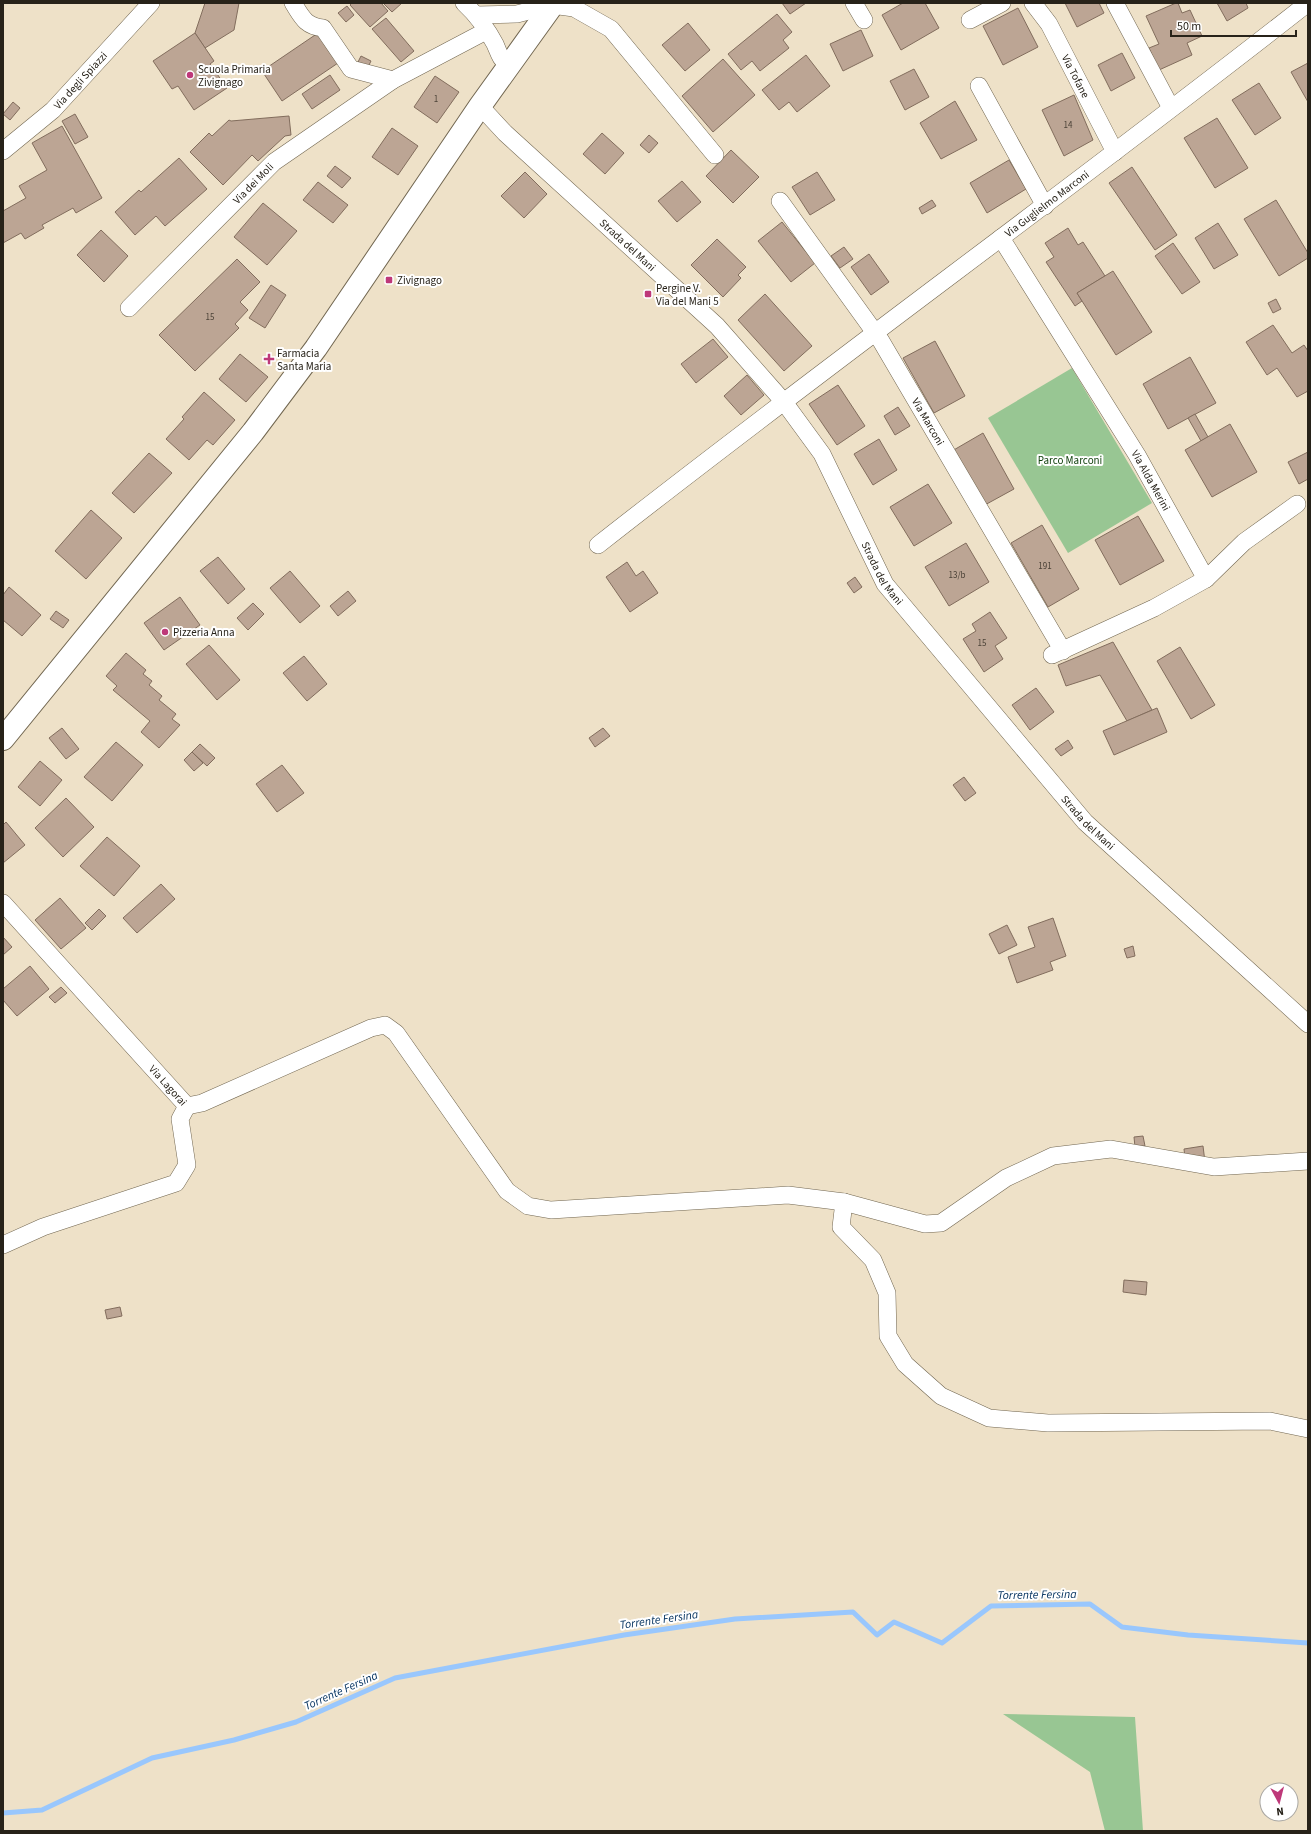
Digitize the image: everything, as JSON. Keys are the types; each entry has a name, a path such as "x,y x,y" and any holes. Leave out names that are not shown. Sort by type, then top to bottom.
{"main road":[{"path":"3,739 262,420 316,348 480,106 553,4"}],"street":[{"name":"Via degli Spiazzi","path":"3,151 53,110 151,3"},
{"path":"293,3 302,18 311,26 323,28 351,69 393,80"},
{"path":"464,3 477,15 495,44 501,59 508,66"},
{"path":"854,3 864,20"},
{"path":"970,20 1002,3"},
{"name":"Via Tofane","path":"1033,3 1049,24 1115,152"},
{"path":"1115,3 1171,108"},
{"path":"477,15 517,14 553,4 574,8 611,28 715,155"},
{"name":"Via Guglielmo Marconi","path":"598,545 784,402 1307,6"},
{"name":"Via dei Moli","path":"129,308 274,162 393,80 486,31"},
{"path":"978,86 1044,206"},
{"name":"Strada del Mani","path":"480,106 505,133 717,326 784,402 822,454 885,584 914,621 993,712 1085,822 1308,1024"},
{"name":"Via Marconi","path":"780,201 876,333 1057,653 1154,608 1206,579"},
{"name":"Via Alda Merini","path":"1001,238 1137,454 1206,579"},
{"path":"1206,579 1244,542 1297,504"},
{"name":"Via Lagorai","path":"3,903 187,1106 180,1119 187,1165 176,1183 43,1228 3,1245"},
{"path":"187,1106 202,1103 371,1028 385,1025 396,1034 507,1191 528,1206 551,1210 788,1196 844,1202 926,1224 942,1224 1006,1178 1053,1156 1111,1149 1214,1167 1308,1161"},
{"path":"844,1202 840,1227 873,1260 887,1294 888,1336 906,1364 941,1396 989,1418 1048,1423 1270,1421 1308,1429"}],"green space":[{"name":"Parco Marconi","path":"1072,368 1152,503 1068,553 988,418"},
{"path":"1003,1714 1135,1717 1143,1831 1105,1831 1090,1772"}],"building":[{"path":"205,3 239,3 234,30 205,48 195,33"},
{"path":"352,3 381,3 388,11 370,27 350,5"},
{"path":"383,3 402,3 392,12"},
{"path":"782,3 806,3 790,14"},
{"path":"903,3 925,3 939,28 901,50 882,15"},
{"path":"1065,3 1099,3 1104,13 1077,27"},
{"path":"1178,3 1182,13 1190,10 1202,36 1187,43 1192,55 1159,70 1149,48 1159,44 1146,16"},
{"path":"1217,3 1246,3 1248,8 1227,21"},
{"path":"347,6 354,15 346,22 338,13"},
{"path":"1018,8 1038,47 1003,65 983,26"},
{"path":"777,14 792,32 783,40 789,48 760,71 752,61 741,70 728,54"},
{"path":"386,18 414,51 401,62 372,29"},
{"path":"688,23 710,50 685,71 662,45"},
{"path":"861,30 873,56 843,71 830,44"},
{"name":"Scuola Primaria Zivignago","path":"195,33 214,61 210,64 227,88 194,110 178,86 172,89 153,61"},
{"path":"318,33 338,63 282,101 262,71"},
{"path":"1122,53 1135,78 1111,91 1098,65"},
{"path":"806,55 830,86 797,112 789,102 779,110 762,90"},
{"path":"361,56 371,61 368,67 358,62"},
{"path":"723,59 755,95 713,132 682,96"},
{"path":"1308,63 1308,102 1291,72"},
{"path":"914,69 929,97 905,110 890,81"},
{"path":"330,75 340,90 312,109 302,94"},
{"path":"435,76 459,92 437,123 414,107"},
{"path":"1259,83 1281,118 1255,135 1232,100"},
{"path":"1074,95 1093,140 1064,156 1042,110"},
{"path":"955,101 977,140 941,159 920,123"},
{"path":"13,102 20,108 10,120 3,114"},
{"path":"75,114 88,137 75,144 62,121"},
{"path":"289,116 291,135 285,136 258,161 252,155 223,185 190,152 209,133 212,136 229,120"},
{"path":"1217,118 1248,168 1215,188 1184,138"},
{"path":"62,126 102,198 76,213 73,208 42,225 44,228 25,239 21,233 3,243 3,211 26,198 19,186 47,170 32,143"},
{"path":"392,128 418,146 398,175 372,157"},
{"path":"602,133 624,153 605,174 583,154"},
{"path":"649,135 658,143 649,153 640,145"},
{"path":"731,150 759,177 733,203 706,176"},
{"path":"179,158 207,189 165,226 156,216 135,235 115,212 139,190 141,192"},
{"path":"1009,160 1026,189 987,213 970,183"},
{"path":"335,166 351,178 342,188 327,176"},
{"path":"1132,167 1177,235 1155,250 1109,183"},
{"path":"525,172 547,194 524,218 501,196"},
{"path":"817,172 835,200 810,215 792,187"},
{"path":"682,181 701,202 677,222 658,201"},
{"path":"318,182 348,205 333,223 303,200"},
{"path":"932,200 936,206 922,214 919,208"},
{"path":"1276,200 1308,253 1308,258 1279,276 1244,219"},
{"path":"263,203 297,231 267,265 234,237"},
{"path":"782,222 815,263 791,282 758,241"},
{"path":"1218,223 1238,255 1214,269 1195,238"},
{"path":"1068,228 1078,245 1083,242 1105,276 1077,293 1082,301 1075,306 1046,262 1054,257 1045,243"},
{"path":"101,230 128,256 104,282 77,255"},
{"path":"717,239 746,267 738,275 741,278 723,297 691,265"},
{"path":"1173,243 1200,282 1182,294 1155,256"},
{"path":"844,247 853,259 840,268 831,256"},
{"path":"869,254 889,282 871,295 851,267"},
{"path":"237,259 260,282 240,302 248,310 235,324 239,328 195,371 159,335"},
{"path":"1113,271 1152,332 1116,355 1077,293"},
{"path":"271,285 286,295 265,328 249,318"},
{"path":"765,294 812,346 784,371 738,320"},
{"path":"1276,299 1281,309 1273,313 1268,303"},
{"path":"1273,325 1292,353 1304,345 1308,351 1308,391 1297,397 1277,368 1267,375 1246,342"},
{"path":"713,339 728,357 696,383 681,364"},
{"path":"935,341 965,396 934,413 903,358"},
{"path":"240,354 268,377 246,402 219,379"},
{"path":"1190,357 1216,403 1168,429 1143,384"},
{"path":"747,375 764,395 741,415 724,396"},
{"path":"838,385 865,426 837,445 809,404"},
{"path":"204,392 235,420 213,445 207,440 189,460 166,439 184,419 182,417"},
{"path":"898,407 910,426 895,435 884,416"},
{"path":"1195,414 1208,437 1201,441 1188,418"},
{"path":"1230,424 1257,472 1212,497 1185,450"},
{"path":"983,433 1014,489 983,506 952,451"},
{"path":"879,439 897,470 873,485 854,454"},
{"path":"1308,452 1308,479 1299,484 1288,462"},
{"path":"149,453 172,473 134,513 112,493"},
{"path":"928,484 952,523 914,546 890,507"},
{"path":"91,510 122,538 86,579 55,551"},
{"path":"1138,516 1164,561 1120,585 1095,540"},
{"path":"1042,525 1079,589 1048,607 1011,543"},
{"path":"966,543 989,582 949,606 925,567"},
{"path":"218,557 245,589 228,604 200,571"},
{"path":"627,562 636,576 643,571 658,593 630,612 606,577"},
{"path":"290,571 320,606 300,623 270,588"},
{"path":"855,577 862,587 854,593 847,583"},
{"path":"9,587 41,615 22,636 3,620 3,595"},
{"path":"348,591 356,601 338,616 330,606"},
{"path":"180,597 200,625 164,650 144,623"},
{"path":"253,603 264,614 248,630 237,618"},
{"path":"56,611 69,620 63,628 50,619"},
{"path":"990,612 1007,638 995,646 1003,659 984,672 963,639 976,631 972,624"},
{"path":"1113,642 1152,710 1127,721 1100,675 1066,686 1058,665"},
{"path":"209,645 240,680 217,700 186,664"},
{"path":"1180,647 1215,705 1191,719 1157,661"},
{"path":"126,653 146,670 143,674 152,681 149,685 162,696 159,700 176,714 172,719 180,725 159,748 141,732 150,721 113,690 117,686 106,676"},
{"path":"304,656 327,684 307,701 283,673"},
{"path":"1036,688 1054,712 1030,730 1012,705"},
{"path":"1157,708 1167,732 1114,755 1103,731"},
{"path":"62,728 79,749 66,759 49,738"},
{"path":"603,728 610,736 595,747 589,738"},
{"path":"1068,740 1073,748 1061,756 1055,749"},
{"path":"116,742 143,765 112,801 84,777"},
{"path":"200,744 215,758 207,766 192,752"},
{"path":"192,752 203,763 194,771 184,760"},
{"path":"40,761 62,780 40,806 18,787"},
{"path":"282,765 304,793 277,812 256,784"},
{"path":"964,777 976,793 965,801 953,785"},
{"path":"66,798 94,827 63,857 35,828"},
{"path":"6,822 25,845 3,863 3,825"},
{"path":"107,837 140,866 114,896 80,866"},
{"path":"161,884 175,899 137,933 123,918"},
{"path":"60,898 86,928 61,949 35,920"},
{"path":"99,909 106,916 92,930 85,923"},
{"path":"1053,918 1066,956 1050,962 1053,970 1017,983 1008,957 1035,947 1028,927"},
{"path":"1007,925 1017,945 999,954 989,934"},
{"path":"3,937 12,947 3,955"},
{"path":"1133,946 1135,956 1127,958 1124,949"},
{"path":"30,966 49,989 17,1016 3,1000 3,989"},
{"path":"61,987 67,993 55,1003 49,997"},
{"path":"1143,1136 1145,1146 1135,1147 1134,1137"},
{"path":"1203,1146 1205,1162 1185,1158 1184,1149"},
{"path":"1124,1280 1147,1282 1146,1295 1123,1292"},
{"path":"120,1307 122,1316 107,1319 105,1310"}],"waterway":[{"name":"Torrente Fersina","path":"3,1813 42,1810 152,1758 234,1740 296,1722 395,1678 624,1635 735,1619 853,1612 877,1635 894,1622 942,1643 991,1606 1090,1604 1122,1627 1188,1635 1308,1643"}],"place":[{"name":"Scuola Primaria Zivignago","path":"190,75"},
{"name":"Zivignago","path":"389,280"},
{"name":"Pergine V. Via del Mani 5","path":"648,294"},
{"name":"Farmacia Santa Maria","path":"269,359"},
{"name":"Pizzeria Anna","path":"165,632"}]}
